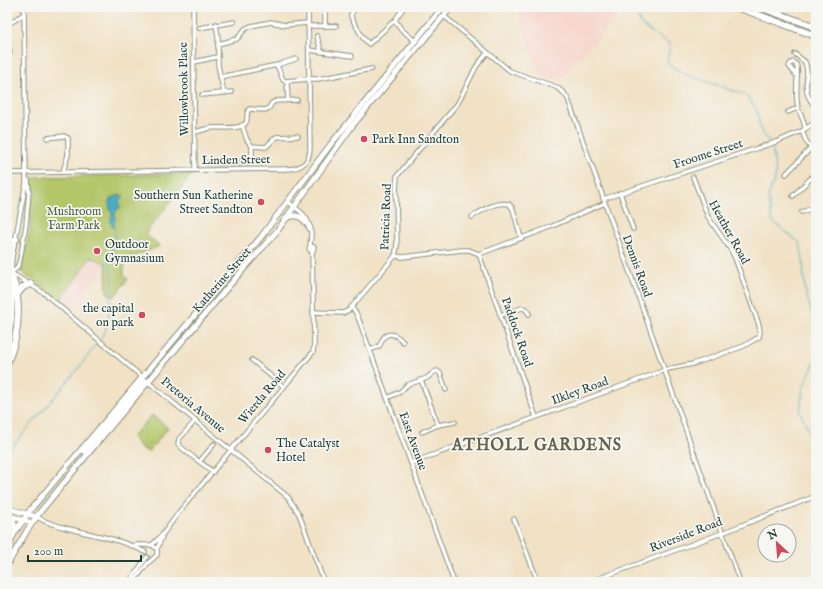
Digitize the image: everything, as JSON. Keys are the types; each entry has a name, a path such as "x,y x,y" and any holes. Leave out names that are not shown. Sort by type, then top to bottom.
{"main road":[{"name":"Katherine Street","path":"7,548 15,532 28,513 243,258 288,202 331,144 443,7"},
{"name":"Katherine Street","path":"7,565 32,523 79,464 286,219 352,126 451,7"},
{"path":"736,7 816,36"},
{"path":"759,7 815,26"},
{"path":"286,219 294,215 298,216 303,219 310,228"},
{"path":"7,247 16,239"},
{"path":"7,266 16,296 18,316 14,346 7,363"},
{"path":"7,345 12,318 9,272"},
{"path":"16,296 22,287 31,284"},
{"path":"7,294 11,306"},
{"path":"28,513 42,499 142,383 149,382"},
{"path":"8,515 14,523 15,532"}],"street":[{"path":"9,272 17,268 20,260 26,225 29,191 26,172 24,7"},
{"name":"Willowbrook Place","path":"193,7 195,170"},
{"name":"Linden Street","path":"7,173 292,169 303,165 309,157 310,151 308,7"},
{"path":"325,7 325,26"},
{"path":"357,7 351,14 351,17 363,38 368,43 371,43 396,20 404,7"},
{"path":"7,25 24,14"},
{"name":"Dennis Road","path":"444,16 511,72 556,87 566,96 740,582"},
{"path":"396,20 401,29 415,41"},
{"path":"199,28 234,22"},
{"path":"218,44 232,41 245,29 251,26 271,22 283,25 308,24 336,26"},
{"path":"216,24 218,34 217,57 224,93"},
{"path":"316,36 321,51"},
{"path":"7,38 10,52 7,58"},
{"path":"309,50 352,56"},
{"name":"Patricia Road","path":"351,307 395,256 397,246 397,176 458,103 476,67 487,52"},
{"path":"795,54 805,62 806,91 816,108"},
{"path":"194,62 217,57"},
{"path":"220,77 277,65 296,59"},
{"path":"277,65 283,80 287,82 309,78 318,79 372,70"},
{"path":"796,75 798,108 805,125 805,138 816,155"},
{"path":"287,82 288,100"},
{"path":"202,95 232,92"},
{"path":"195,132 209,129 242,126 246,121 249,110 265,110 274,102 297,100"},
{"path":"788,112 798,108"},
{"name":"Froome Street","path":"603,199 754,150 804,130 816,122"},
{"path":"208,163 248,163 252,159 252,146 247,140 242,126"},
{"path":"46,138 64,136 68,138 68,155 63,172"},
{"path":"252,146 266,147 276,138 298,136"},
{"path":"786,174 811,148"},
{"path":"793,196 816,173"},
{"name":"Heather Road","path":"693,177 708,217 735,258 760,328 760,336 756,340"},
{"path":"9,272 27,183"},
{"path":"620,193 633,229"},
{"path":"288,202 305,216 309,221 310,228"},
{"path":"472,217 487,207 502,202 509,204 513,209 521,238"},
{"path":"395,256 403,257 466,250 479,254 605,203"},
{"path":"802,212 816,207"},
{"name":"Wierda Road","path":"150,546 163,534 175,517 314,350 312,251 315,249 312,246 310,228"},
{"name":"Paddock Road","path":"479,254 536,417"},
{"name":"Pretoria Avenue","path":"9,272 44,293 142,377 283,492 292,501 299,514 324,582"},
{"path":"313,312 343,313 351,307"},
{"name":"East Avenue","path":"351,307 358,315 454,582"},
{"path":"501,315 522,308 526,309 529,314"},
{"path":"370,350 379,346 384,338 393,334 398,336 404,342"},
{"name":"Ilkley Road","path":"411,462 664,370 693,364 744,346 756,340"},
{"path":"252,360 284,387"},
{"path":"387,398 400,392 407,385 421,380 437,371 440,373 446,390"},
{"path":"421,380 438,425"},
{"path":"196,420 180,439 178,444 213,472"},
{"path":"422,432 438,425 455,422"},
{"path":"200,461 214,444"},
{"name":"Riverside Road","path":"589,582 722,533 816,496"},
{"path":"7,508 28,513 42,520 132,545 150,546 157,549 157,555 152,558 133,582"},
{"path":"8,515 32,523 42,520"},
{"path":"514,519 538,582"},
{"name":"Wierda Road","path":"157,549 163,534"},
{"path":"132,545 145,552 147,557"},
{"path":"145,552 150,546"},
{"path":"147,557 152,558"},
{"path":"129,582 147,557"}],"shaded area":[{"path":"517,7 611,7 612,11 619,15 559,81 539,75"},
{"path":"91,257 106,263 73,310 61,299"}],"green space":[{"name":"Mushroom Farm Park","path":"192,174 145,234 160,246 127,259 124,267 124,276 128,279 114,297 107,293 106,263 91,257 60,301 20,271 30,230 30,183 35,177"},
{"path":"152,415 168,428 148,452 140,447 132,437"}],"water":[{"path":"121,195 124,197 119,200 120,208 116,210 114,228 110,223 112,213 108,202 114,197"}],"waterway":[{"path":"635,7 641,25 670,44 667,63 684,74 746,95 756,109 761,131 770,143"},
{"path":"772,146 776,175 768,197 772,221 800,243 805,291 816,325"},
{"path":"100,340 106,329 109,315 113,280 109,263 116,233 114,228"},
{"path":"7,453 78,369 98,342"},
{"path":"816,359 803,388 800,412 816,447"}],"place":[{"name":"Park Inn Sandton","path":"364,139"},
{"name":"Southern Sun Katherine Street Sandton","path":"261,202"},
{"name":"Outdoor Gymnasium","path":"97,251"},
{"name":"the capital on park","path":"142,315"},
{"name":"The Catalyst Hotel","path":"268,450"}],"district":[{"name":"ATHOLL GARDENS","path":"537,446"}]}
